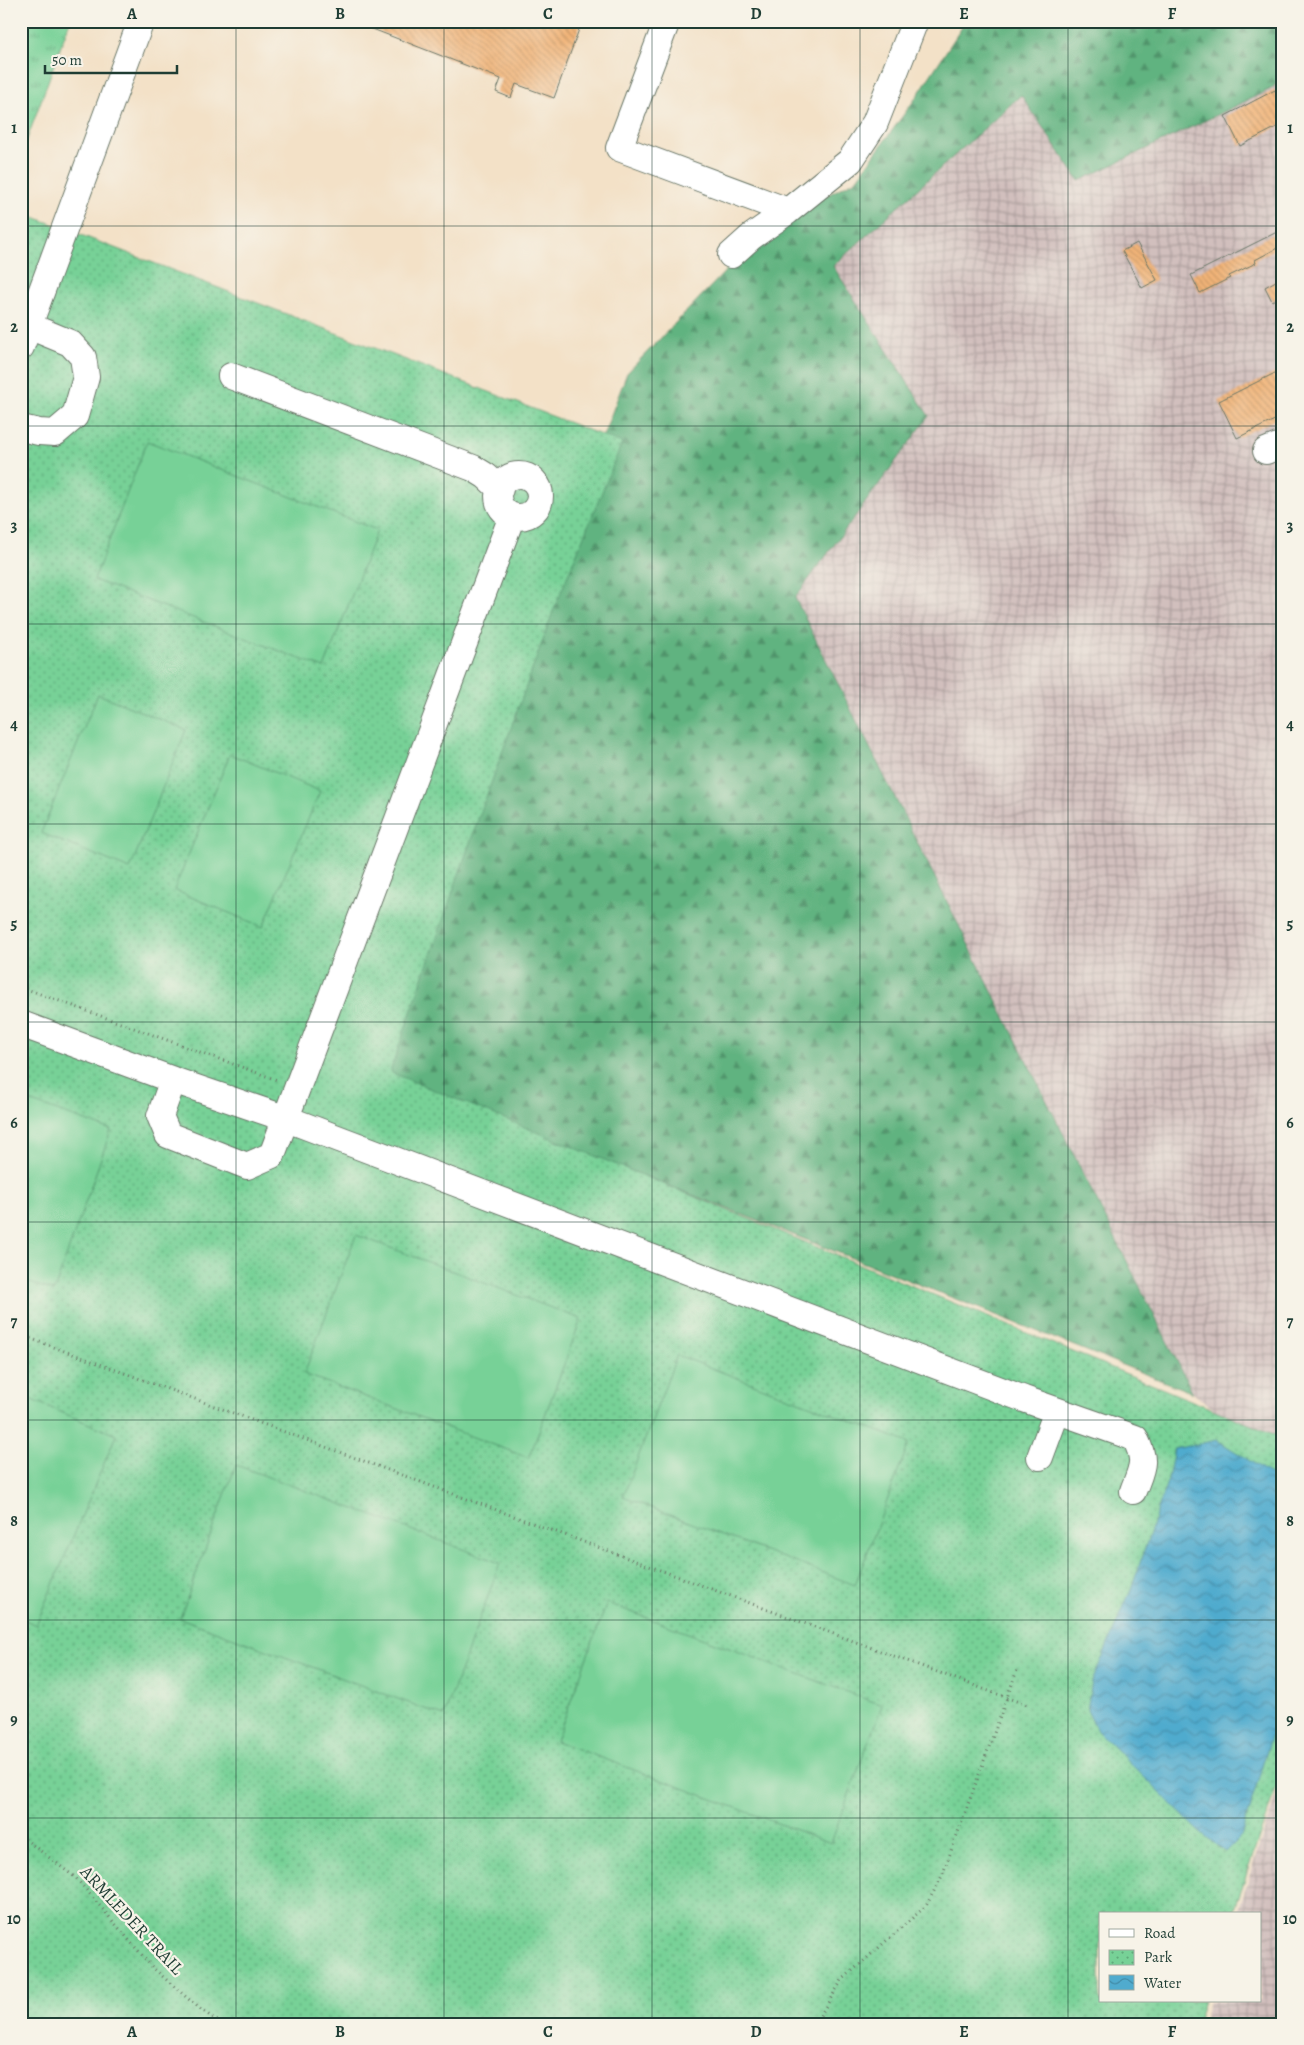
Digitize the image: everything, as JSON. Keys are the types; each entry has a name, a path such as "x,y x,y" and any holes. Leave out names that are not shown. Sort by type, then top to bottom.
{"street":[{"path":"21,428 39,432 55,432 75,416 86,377 83,357 70,343 25,337 141,21"},
{"path":"667,21 619,148 788,210"},
{"path":"731,255 751,237 850,161 875,123 915,21"},
{"path":"231,376 472,468 486,476 500,488"},
{"path":"522,475 529,478 538,488 540,495 537,508 525,516 512,516 502,508 499,502 500,488 509,478 522,475"},
{"path":"173,1080 160,1116 168,1136 247,1166 272,1155 512,516"},
{"path":"21,1024 173,1080 287,1119 1058,1411 1135,1438 1143,1452 1142,1468 1133,1491"},
{"path":"1040,1457 1058,1411"}],"path":[{"path":"21,988 280,1080"},
{"path":"21,1335 1027,1705"},
{"path":"814,2024 842,1980 926,1906 942,1876 1017,1670"},
{"name":"ARMLEDER TRAIL","path":"21,1836 76,1878 153,1968 200,2009 222,2024"}],"shaded area":[{"path":"1283,77 1283,1463 1193,1393 795,598 929,416 832,266 1021,95 1271,89"},
{"path":"1283,1772 1283,2024 1202,2024 1209,2002 1262,2002 1262,1912 1238,1912"}],"green space":[{"path":"21,21 70,21 21,156"},
{"path":"966,21 1283,21 1283,77 1271,89 1079,181 1021,95 833,266 929,416 795,598 1193,1393 364,1065 627,373 770,225 856,180 915,99"},
{"path":"21,212 622,443 554,609 390,1072 1283,1438 1283,1767 1234,1912 1099,1912 1099,2002 1204,2002 1196,2024 21,2024"},
{"path":"147,441 377,530 324,668 94,580"},
{"path":"98,694 186,730 130,869 41,833"},
{"path":"230,754 320,791 263,927 174,890"},
{"path":"29,1101 111,1130 54,1291 21,1280 21,1123"},
{"path":"356,1235 581,1319 529,1458 304,1374"},
{"path":"677,1355 909,1443 855,1585 623,1497"},
{"path":"27,1398 116,1435 36,1625 21,1618 21,1413"},
{"path":"236,1465 500,1563 444,1716 180,1618"},
{"path":"607,1603 882,1705 831,1843 556,1741"}],"water":[{"path":"1217,1440 1283,1482 1283,1697 1241,1836 1225,1852 1198,1830 1097,1731 1087,1710 1092,1682 1132,1587 1168,1479 1174,1449"}],"building":[{"path":"352,21 582,21 554,98 516,84 511,98 496,92 501,79"},
{"path":"1275,90 1283,105 1283,124 1240,146 1225,116"},
{"path":"1283,229 1283,245 1255,260 1256,263 1200,293 1191,275"},
{"path":"1137,243 1157,280 1142,288 1122,251"},
{"path":"1283,277 1283,295 1272,301 1265,287"},
{"path":"1283,369 1283,416 1237,438 1219,401"}]}
